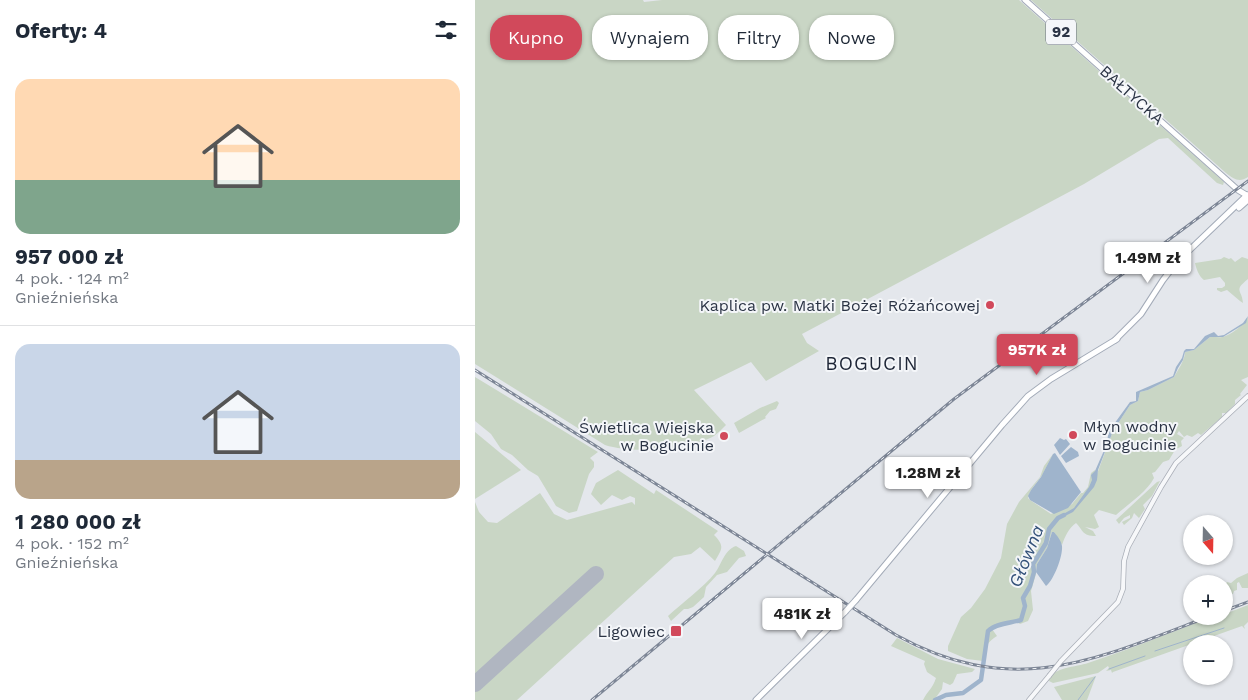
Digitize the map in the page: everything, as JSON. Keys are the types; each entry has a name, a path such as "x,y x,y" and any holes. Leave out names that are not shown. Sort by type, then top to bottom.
{"main road":[{"name":"BAŁTYCKA","path":"1025,0 1247,199"},
{"path":"757,700 856,600 1023,402 1039,386 1117,339 1141,314 1172,268 1247,199"}],"street":[{"path":"1029,700 1061,661 1118,602 1123,589 1124,561 1128,547 1173,467 1188,450 1248,396"}],"green space":[{"path":"475,0 643,0 644,2 662,0 1019,0 1224,182 1223,185 1217,183 1168,138 1159,139 1084,184 802,334 807,343 819,351 766,381 751,362 694,390 726,425 714,436 690,445 645,450 605,445 475,364"},
{"path":"1031,0 1248,0 1248,177 1237,180 1226,173"},
{"path":"1224,257 1231,258 1235,262 1242,257 1248,259 1248,279 1239,290 1243,303 1227,290 1221,292 1217,290 1217,288 1225,286 1220,277 1204,280 1197,270 1195,263"},
{"path":"1248,317 1248,377 1241,380 1247,385 1241,395 1235,400 1235,404 1226,413 1222,413 1222,417 1201,435 1198,433 1192,437 1187,435 1184,437 1179,431 1177,434 1184,438 1181,441 1182,446 1175,450 1169,460 1163,462 1152,473 1154,478 1142,493 1116,515 1099,510 1094,515 1099,527 1095,529 1085,527 1093,531 1096,536 1085,534 1076,523 1067,532 1062,545 1054,532 1052,532 1047,548 1037,564 1031,591 1033,610 1028,621 1020,624 1017,622 1005,624 992,629 997,636 987,646 983,661 967,659 948,651 948,646 961,617 971,608 985,589 1001,558 1007,524 1019,502 1040,477 1044,466 1053,454 1043,474 1031,490 1028,498 1051,514 1072,504 1088,487 1091,473 1095,470 1097,474 1113,431 1130,405 1138,401 1140,392 1174,377 1183,362 1185,352 1194,350 1210,337 1226,336 1240,326"},
{"path":"475,377 598,452 590,458 594,462 594,467 589,474 577,511 569,513 556,506 538,476 528,470 512,455 501,449 491,434 475,421"},
{"path":"777,401 779,403 776,409 770,411 766,418 739,433 734,423 760,408"},
{"path":"475,432 521,470 475,499"},
{"path":"618,470 654,494 656,490 718,531 714,535 720,542 721,548 715,561 700,547 691,554 674,557 517,700 475,700 475,502 479,512 488,522 497,523 540,493 554,514 567,520 632,502 635,505 635,498 630,496 622,500 612,495 601,505 591,494 596,483"},
{"path":"1160,481 1152,496 1143,505 1145,509 1139,518 1134,513 1132,518 1124,525 1122,522 1130,518 1130,515 1119,524 1116,520"},
{"path":"736,546 744,551 746,556 739,558 727,572 717,575 706,587 704,597 693,607 684,609 671,621 668,616 699,590 717,569 726,554"},
{"path":"1248,573 1248,588 1242,588 1239,582 1237,583 1237,590 1233,594 1233,581"},
{"path":"1248,605 1248,622 1244,626 1245,629 1242,626 1217,635 1183,635 1183,647 1112,673 1111,670 1106,671 1109,668 1108,666 1098,673 1053,683 1049,681 1051,676 1059,670 1104,658 1191,625 1233,625 1233,611"},
{"path":"897,638 938,659 975,669 972,672 957,674 950,685 943,682 942,689 934,700 923,700 936,678 927,672 924,664 925,661 891,646"},
{"path":"1096,676 1087,700 1062,700 1054,687"}],"water":[{"path":"1248,316 1246,323 1223,337 1210,337 1194,350 1185,352 1174,377 1140,392 1138,401 1130,405 1113,431 1098,470 1094,487 1073,512 1059,519 1058,517 1074,508 1089,487 1092,480 1091,475 1095,471 1106,446 1109,431 1130,402 1136,401 1136,392 1173,376 1184,351 1186,349 1194,349 1205,336 1214,332 1218,336 1224,335 1243,323"},
{"path":"1060,438 1066,439 1070,444 1060,455 1054,445"},
{"path":"1071,447 1078,452 1079,456 1066,463 1061,456"},
{"path":"1055,453 1081,492 1068,508 1054,514 1030,500 1028,496"},
{"path":"1052,532 1060,540 1062,550 1055,573 1046,586 1036,572 1037,564 1047,548"}],"waterway":[{"name":"Główna","path":"935,700 946,695 963,693 981,680 988,631 999,625 1021,620 1025,606 1023,598 1030,586 1034,572 1033,564 1046,543 1049,529 1058,518 1064,515"},
{"path":"1155,651 1224,628"},
{"path":"1109,669 1145,656"},
{"path":"1078,700 1095,677"}],"runway":[{"path":"475,684 596,574"}],"railway":[{"path":"592,700 954,399 1248,181"},
{"path":"475,370 896,635 939,655 979,666 1017,669 1054,666 1129,647 1186,625"},
{"path":"1233,608 1248,602"}],"place":[{"name":"Kaplica pw. Matki Bożej Różańcowej","path":"990,305"},
{"name":"Młyn wodny w Bogucinie","path":"1073,435"},
{"name":"Świetlica Wiejska w Bogucinie","path":"724,436"},
{"name":"Ligowiec","path":"676,631"}],"district":[{"name":"BOGUCIN","path":"872,363"}]}
